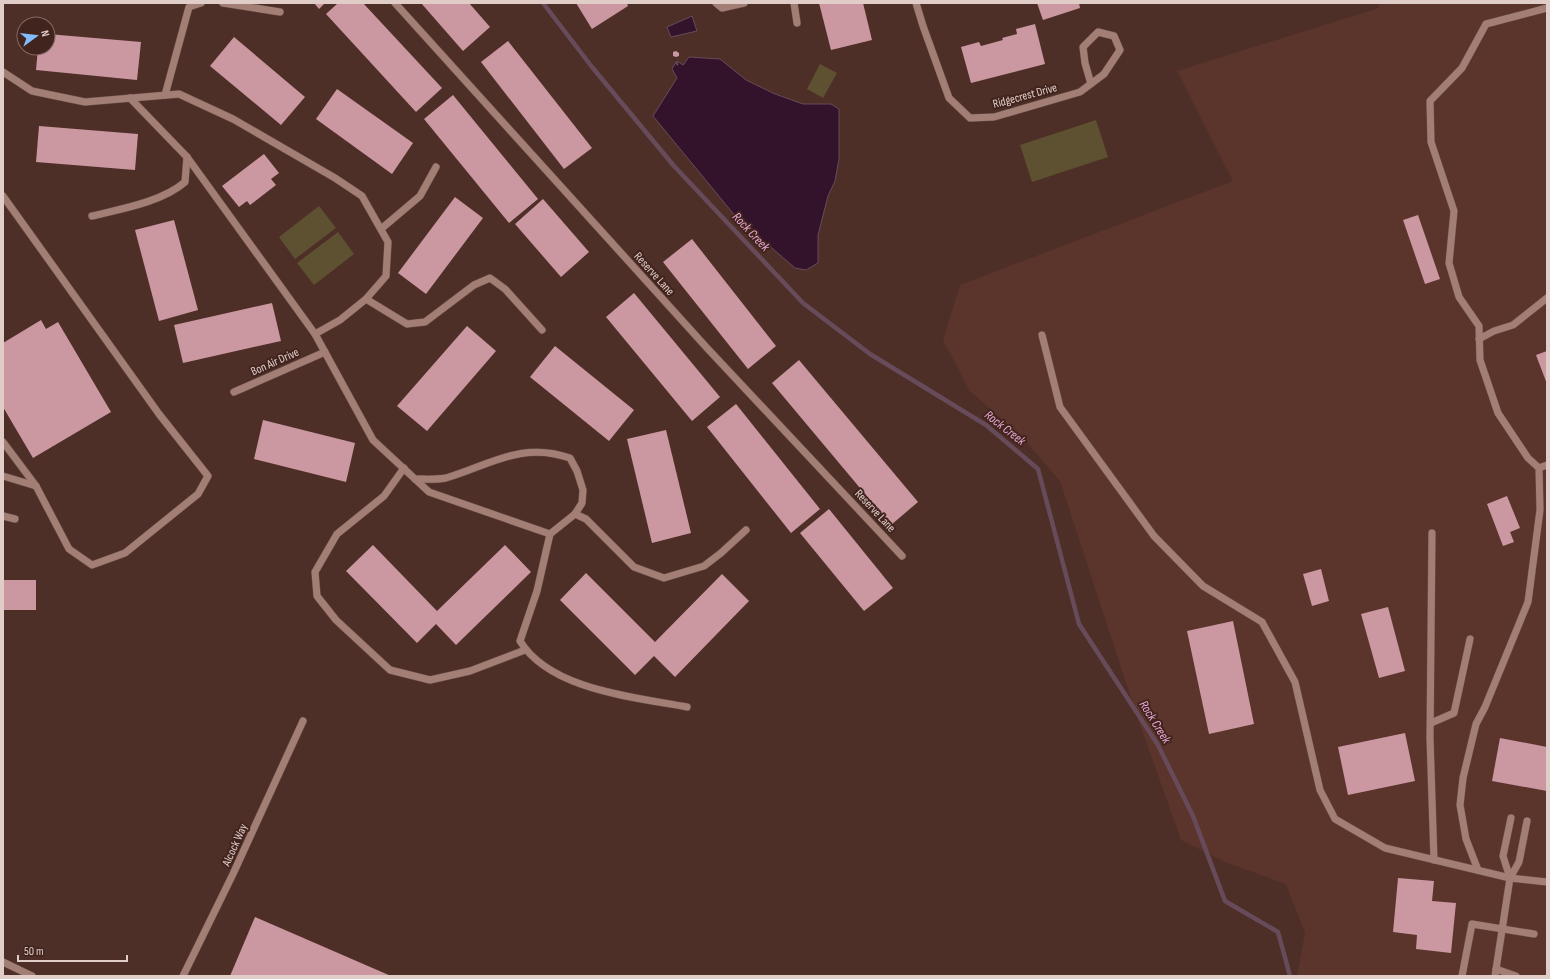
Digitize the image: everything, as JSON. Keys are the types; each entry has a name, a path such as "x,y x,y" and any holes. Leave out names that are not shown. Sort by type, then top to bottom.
{"street":[{"path":"165,95 189,7 201,3"},
{"path":"223,3 280,12"},
{"name":"Reserve Lane","path":"395,3 707,348 902,556"},
{"path":"716,3 722,8 744,3"},
{"path":"794,3 797,23"},
{"name":"Ridgecrest Drive","path":"916,3 922,26 949,98 970,118 1001,114 1080,92 1091,84 1104,74 1120,50 1114,36 1098,32 1083,47 1085,63 1091,84"},
{"path":"1478,870 1466,839 1460,805 1463,778 1476,724 1485,707 1528,602 1540,510 1539,468 1528,458 1498,413 1480,360 1479,326 1459,297 1449,263 1454,211 1431,142 1430,101 1462,68 1486,24 1547,8"},
{"path":"3,72 32,92 85,102 178,94 233,119 335,178 362,196 388,242 386,276 366,299 340,320 316,334"},
{"path":"130,98 187,156 316,334 373,440 429,492 550,534"},
{"path":"92,216 136,205 177,188 185,182 187,156"},
{"path":"381,229 420,196 436,168"},
{"path":"3,196 159,414 208,476 198,494 125,553 92,565 69,548 36,486 3,442"},
{"path":"366,299 407,324 425,322 474,285 490,278 505,289 542,330"},
{"path":"1480,339 1494,331 1513,326 1547,298"},
{"path":"1042,335 1060,407 1154,536 1203,586 1262,622 1295,682 1320,790 1335,820 1385,848 1510,878 1547,882"},
{"name":"Bon Air Drive","path":"234,392 325,352"},
{"path":"415,479 444,478 504,456 540,451 561,454 570,458 578,471 583,490 582,503 575,514 550,534 537,591 520,641 528,654 554,674 581,684 617,694 687,707"},
{"path":"1539,468 1547,465"},
{"path":"404,468 384,496 338,534 315,572 317,596 336,620 390,670 430,680 470,671 525,650"},
{"path":"3,476 36,486"},
{"path":"575,514 586,518 634,567 664,578 704,566 721,554 746,530"},
{"path":"3,516 15,519"},
{"path":"1432,533 1431,724 1434,860"},
{"path":"1431,724 1454,713 1470,639"},
{"name":"Alcock Way","path":"183,976 233,874 303,721"},
{"path":"1510,878 1503,856 1511,818"},
{"path":"1516,976 1495,973 1510,878 1519,862 1527,821"},
{"path":"1462,976 1472,924 1534,934"},
{"path":"3,962 32,976"}],"shaded area":[{"path":"1379,3 1547,3 1547,976 1297,976 1305,933 1286,884 1225,862 1181,840 1137,716 1060,481 1024,439 970,391 943,340 960,285 1233,181 1177,71 1379,8"},
{"path":"692,16 697,31 671,37 667,27"},
{"path":"689,57 720,59 746,80 775,94 803,104 831,104 839,109 839,159 835,181 828,196 818,235 818,263 806,270 795,268 736,217 653,116 677,78 672,69 676,62 677,65 677,61 683,65"},
{"path":"820,64 837,73 823,98 807,89"},
{"path":"1096,120 1108,157 1032,182 1020,145"},
{"path":"319,206 336,228 295,259 279,237"},
{"path":"338,232 354,254 314,285 297,263"}],"building":[{"path":"314,3 325,3 319,9"},
{"path":"338,3 363,3 442,88 416,112 326,14"},
{"path":"421,3 469,3 490,27 463,51"},
{"path":"576,3 627,3 628,6 592,29"},
{"path":"819,3 863,3 872,40 831,50"},
{"path":"1037,3 1079,3 1080,8 1043,20"},
{"path":"1035,24 1045,64 971,83 961,47 979,42 981,46 1003,40 1002,38 1017,34 1016,29"},
{"path":"56,35 141,42 137,80 36,70 37,56 56,56"},
{"path":"234,37 305,97 281,125 210,66"},
{"path":"508,41 592,148 564,169 481,62"},
{"path":"676,51 679,53 679,56 676,57 673,56 673,52"},
{"path":"337,89 413,143 392,174 316,119"},
{"path":"453,95 538,199 509,223 424,119"},
{"path":"39,126 138,134 135,170 36,162"},
{"path":"264,154 279,173 271,179 276,185 250,205 247,201 239,207 222,186"},
{"path":"455,197 483,218 426,294 398,273"},
{"path":"543,199 589,252 561,277 515,224"},
{"path":"1418,215 1440,279 1425,284 1403,220"},
{"path":"174,220 198,310 159,321 135,230"},
{"path":"692,239 776,346 748,369 663,262"},
{"path":"634,293 720,397 692,421 606,317"},
{"path":"272,303 281,341 183,363 174,325"},
{"path":"41,320 46,329 58,322 111,412 33,458 3,407 3,343"},
{"path":"467,326 496,351 427,431 397,406"},
{"path":"555,346 634,410 609,441 530,377"},
{"path":"1547,351 1547,384 1536,355"},
{"path":"799,360 918,502 891,525 772,383"},
{"path":"736,404 820,509 791,533 707,427"},
{"path":"263,420 355,443 346,482 254,459"},
{"path":"666,430 691,533 652,543 627,439"},
{"path":"1507,496 1520,528 1510,532 1514,542 1503,546 1487,504"},
{"path":"829,509 893,588 864,611 800,533"},
{"path":"373,545 437,611 505,545 531,572 456,645 436,624 417,643 346,571"},
{"path":"1321,569 1329,601 1312,606 1303,574"},
{"path":"586,573 655,642 722,574 749,601 675,677 654,656 635,675 560,600"},
{"path":"3,580 36,580 36,610 3,610"},
{"path":"1388,607 1405,671 1379,678 1361,614"},
{"path":"1233,621 1254,724 1209,734 1187,631"},
{"path":"1405,733 1415,781 1348,795 1338,747"},
{"path":"1500,738 1547,747 1547,791 1492,781"},
{"path":"1398,878 1434,881 1432,901 1456,903 1451,953 1416,949 1417,935 1393,932"},
{"path":"255,917 391,976 230,976"}],"waterway":[{"name":"Rock Creek","path":"543,3 592,67 674,166 803,303 870,354 986,425 1038,469 1079,624 1158,745 1193,816 1225,901 1278,932 1290,976"}]}
